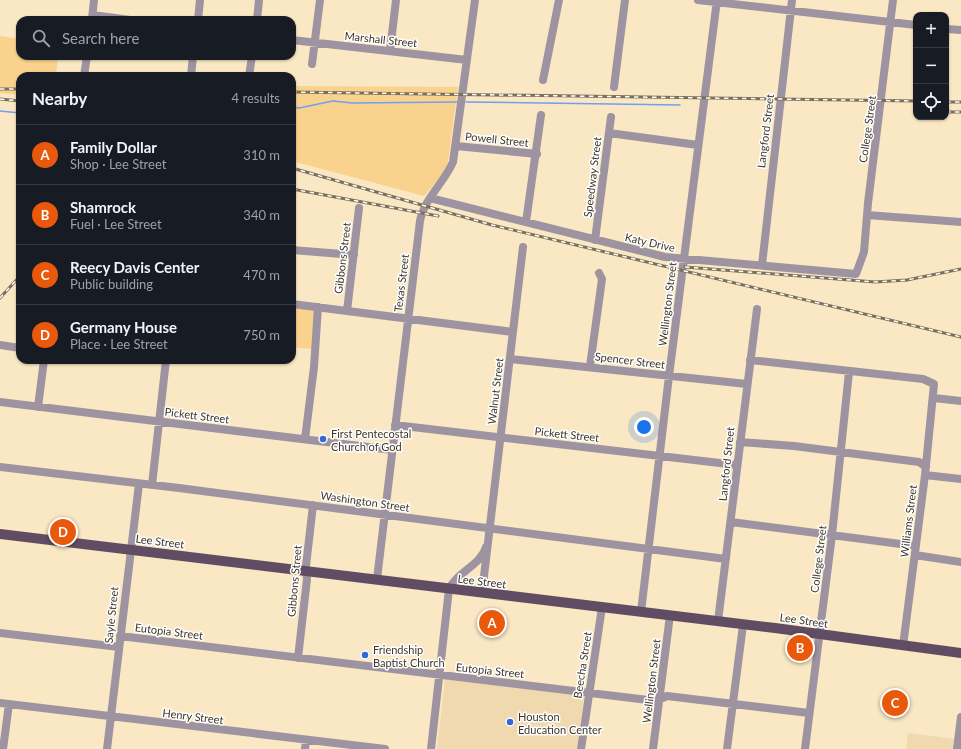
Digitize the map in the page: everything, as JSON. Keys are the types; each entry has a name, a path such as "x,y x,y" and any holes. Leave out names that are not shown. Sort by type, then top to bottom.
{"main road":[{"name":"Lee Street","path":"0,534 718,621 961,654"}],"street":[{"path":"92,16 94,0"},
{"path":"198,16 200,0"},
{"path":"257,16 259,0"},
{"path":"312,64 316,43 320,0"},
{"path":"390,51 396,0"},
{"name":"Texas Street","path":"377,579 420,221 422,212 430,198 449,172 454,162 475,0"},
{"path":"543,80 559,0"},
{"path":"614,87 625,0"},
{"path":"698,0 913,25"},
{"name":"Langford Street","path":"762,265 792,0"},
{"name":"College Street","path":"861,261 893,0"},
{"name":"Wellington Street","path":"641,612 659,456 717,1"},
{"path":"949,29 961,30"},
{"name":"Marshall Street","path":"296,40 467,60"},
{"path":"85,72 86,60"},
{"path":"191,72 193,60"},
{"path":"250,72 251,60"},
{"path":"526,222 541,115"},
{"name":"Speedway Street","path":"595,240 611,117"},
{"path":"608,133 698,145"},
{"name":"Powell Street","path":"456,146 536,154"},
{"name":"Katy Drive","path":"430,198 665,258 856,274 861,261"},
{"name":"Gibbons Street","path":"347,311 359,208"},
{"path":"867,215 961,222"},
{"name":"Walnut Street","path":"482,593 522,246"},
{"path":"296,250 354,255"},
{"path":"590,366 602,279 599,273"},
{"path":"296,305 512,332"},
{"path":"305,439 314,367 318,308"},
{"name":"Langford Street","path":"718,621 757,309"},
{"path":"0,345 16,347"},
{"name":"Spencer Street","path":"510,358 747,384"},
{"path":"750,360 927,380 934,384 934,398 961,401"},
{"path":"38,407 43,364"},
{"path":"152,485 166,364"},
{"name":"College Street","path":"805,749 832,535 849,372"},
{"name":"Williams Street","path":"903,646 934,398"},
{"name":"Pickett Street","path":"0,402 392,450"},
{"name":"Pickett Street","path":"395,425 737,465"},
{"path":"740,442 794,446 919,462 925,471 961,479"},
{"name":"Washington Street","path":"0,467 313,505 726,559"},
{"name":"Sayle Street","path":"107,749 138,484"},
{"name":"Gibbons Street","path":"298,658 313,505"},
{"path":"731,522 916,546"},
{"name":"Walnut Street","path":"449,589 457,578 485,551 488,539"},
{"path":"915,555 961,562"},
{"path":"431,749 449,589"},
{"name":"Beecha Street","path":"581,749 588,693 602,608"},
{"name":"Wellington Street","path":"653,749 670,616"},
{"path":"727,749 743,625"},
{"path":"0,633 119,647"},
{"name":"Eutopia Street","path":"120,636 648,700 660,700 667,696 809,713"},
{"path":"3,749 4,703"},
{"name":"Henry Street","path":"4,703 111,718 385,749"},
{"path":"957,749 961,717"},
{"path":"305,749 306,740"}],"shaded area":[{"path":"0,36 16,38 16,60 58,60 56,72 16,72 16,95 0,93"},
{"path":"296,86 458,87 447,169 424,196 296,162"},
{"path":"296,308 316,310 312,349 296,347"},
{"name":"Houston Education Center","path":"445,679 584,696 577,749 437,749"},
{"path":"908,733 954,739 953,749 906,749"}],"waterway":[{"path":"296,108 333,101 352,103 457,102"},
{"path":"466,102 680,105"},
{"path":"0,111 16,113"}],"railway":[{"path":"0,89 16,89"},
{"path":"296,92 913,101"},
{"path":"0,99 16,101"},
{"path":"949,102 961,102"},
{"path":"949,112 961,112"},
{"path":"296,169 492,225 961,337"},
{"path":"296,190 438,216"},
{"path":"685,267 875,282 907,280 961,269"},
{"path":"0,298 16,280"}],"place":[{"name":"First Pentecostal Church of God","path":"323,439"},
{"name":"Germany House","path":"63,532"},
{"name":"Family Dollar","path":"492,623"},
{"name":"Shamrock","path":"800,648"},
{"name":"Friendship Baptist Church","path":"365,655"},
{"name":"Reecy Davis Center","path":"895,703"},
{"name":"Houston Education Center","path":"510,722"}]}
